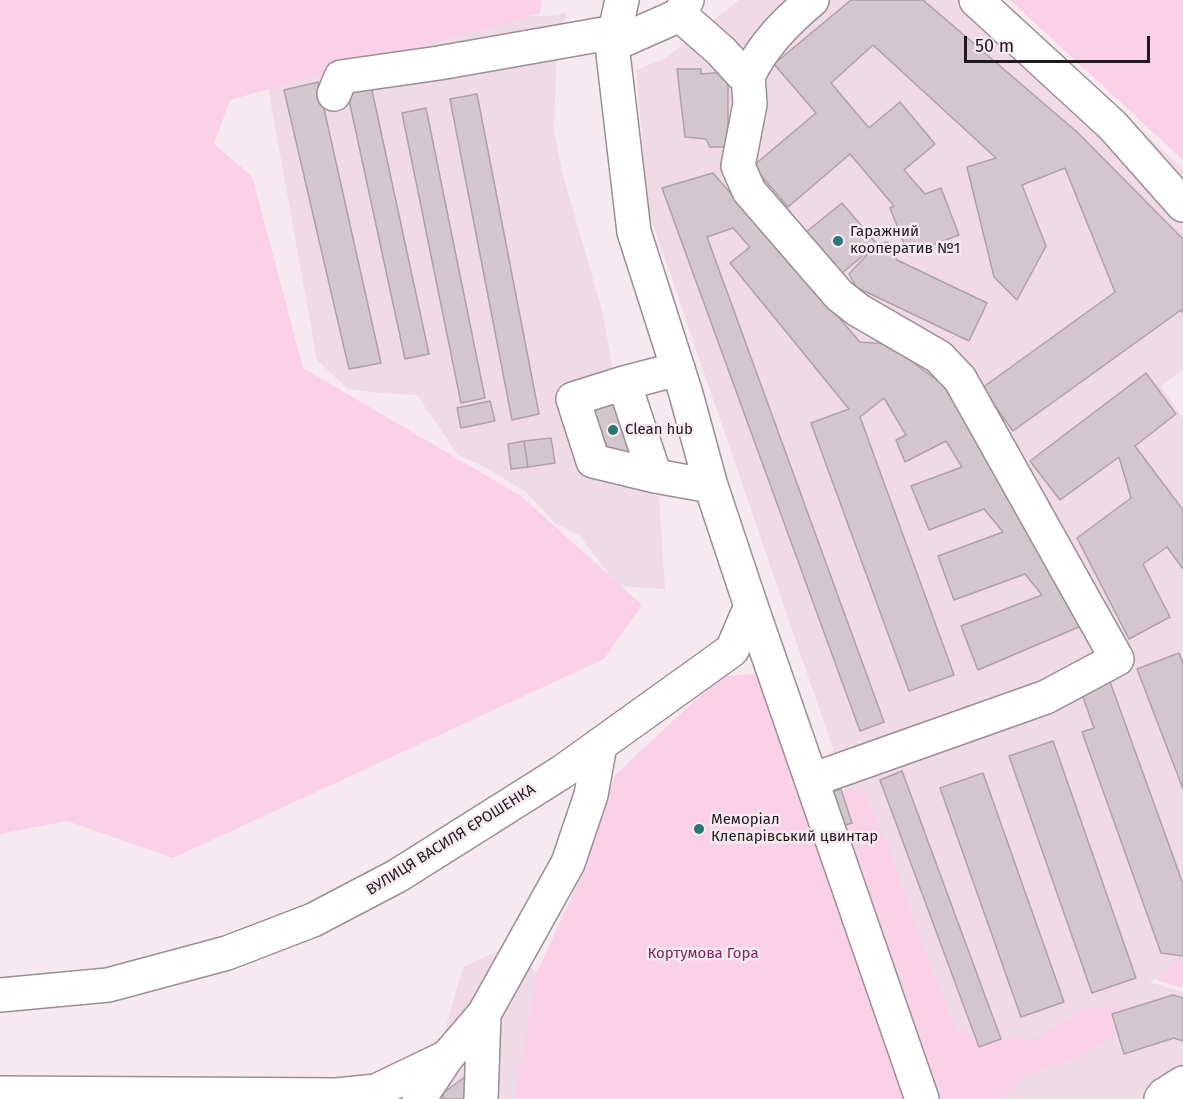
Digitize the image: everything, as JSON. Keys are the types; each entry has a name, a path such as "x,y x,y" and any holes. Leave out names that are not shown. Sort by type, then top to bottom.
{"main road":[{"path":"622,0 613,39 634,232 678,369 711,486 922,1099"},
{"path":"812,0 791,18 760,53 748,76 750,104 738,166 749,191 839,295 858,310 939,357 960,379 1117,659 1046,697 812,780"},
{"path":"976,0 1113,126 1183,205"},
{"path":"334,94 341,77 613,39 684,7 741,74 748,76"},
{"path":"678,369 573,399 593,461 655,476 711,486"},
{"path":"624,383 655,476"},
{"name":"ВУЛИЦЯ ВАСИЛЯ ЄРОШЕНКА","path":"0,995 108,985 226,953 313,920 398,876 600,745 732,650 752,606"},
{"path":"732,650 768,650"},
{"path":"0,1093 337,1095 433,1083 484,1014 568,863 591,795 600,745"},
{"path":"481,1099 484,1014"},
{"path":"1161,1099 1183,1083"}],"shaded area":[{"path":"739,0 999,0 1183,169 1183,369 1161,386 1183,418 1183,968 1149,982 1183,992 1183,1099 999,1099 941,1064 648,209 636,70 664,59"},
{"path":"567,13 557,41 554,130 562,172 602,310 611,359 612,379 576,390 593,473 659,497 665,589 618,586 580,536 556,524 526,492 481,465 458,455 417,395 348,389 317,360 268,87 456,16 546,16"},
{"path":"502,949 537,972 517,1099 0,1099 379,1082 444,1034 463,967"}],"green space":[{"path":"0,0 542,0 540,13 230,100 214,144 252,176 303,368 521,496 642,605 604,659 173,858 67,821 0,834"},
{"path":"1010,0 1183,0 1183,160"},
{"name":"Кортумова Гора","path":"758,674 906,1099 515,1099 537,972 583,872 615,775 721,676"},
{"path":"845,788 864,794 887,844 936,982 957,1030 988,1041 1037,1038 1090,1006 1136,1008 1132,1023 1079,1057 1032,1072 1000,1099 935,1099 835,810"},
{"path":"1183,955 1183,988 1157,980"}],"building":[{"path":"851,0 923,0 1077,132 1183,239 1183,313 1181,310 1013,431 982,388 1115,292 1065,168 1022,185 1046,246 1017,300 994,277 967,167 996,158 873,45 831,83 869,128 900,102 935,144 904,170 925,194 941,188 959,235 908,254 890,208 894,206 850,154 788,207 753,166 816,113 774,64"},
{"path":"677,69 701,69 701,74 728,72 728,147 710,147 706,139 685,137"},
{"path":"370,81 429,354 405,359 346,86"},
{"path":"318,82 381,363 349,369 284,90"},
{"path":"477,94 539,414 512,420 450,99"},
{"path":"426,108 485,398 461,403 402,113"},
{"path":"713,173 860,342 888,344 949,389 1088,623 978,670 961,626 1042,595 1025,574 954,600 938,556 1003,532 984,509 929,530 911,486 962,467 946,441 905,462 896,440 906,435 884,398 860,417 954,675 909,691 811,423 849,409 730,263 750,247 733,228 707,237 884,722 860,731 662,188"},
{"name":"Гаражний кооператив №1","path":"842,203 877,244 835,279 800,237"},
{"path":"888,242 897,260 987,303 969,341 856,287 849,274 877,244"},
{"path":"1146,373 1176,414 1135,446 1183,510 1183,569 1167,547 1143,564 1170,617 1129,639 1077,538 1131,498 1119,457 1060,500 1030,461"},
{"name":"Clean hub","path":"613,397 639,468 612,460 589,401"},
{"path":"490,401 495,421 461,428 457,408"},
{"path":"551,438 555,463 528,467 524,441"},
{"path":"524,441 528,467 511,469 508,444"},
{"path":"1179,653 1183,664 1183,789 1137,669"},
{"path":"1109,679 1183,884 1183,956 1161,953 1082,732 1094,728 1080,689"},
{"path":"1053,741 1136,978 1092,993 1009,756"},
{"path":"902,771 1001,1039 979,1047 880,780"},
{"path":"983,773 1064,1002 1021,1017 940,788"},
{"path":"841,789 852,823 842,826 831,792"},
{"path":"1173,995 1183,998 1183,1041 1174,1038 1124,1054 1112,1014"},
{"path":"469,1074 468,1099 443,1099 443,1093"}],"place":[{"name":"Гаражний кооператив №1","path":"838,241"},
{"name":"Clean hub","path":"613,430"},
{"name":"Меморіал Клепарівський цвинтар","path":"699,829"}]}
